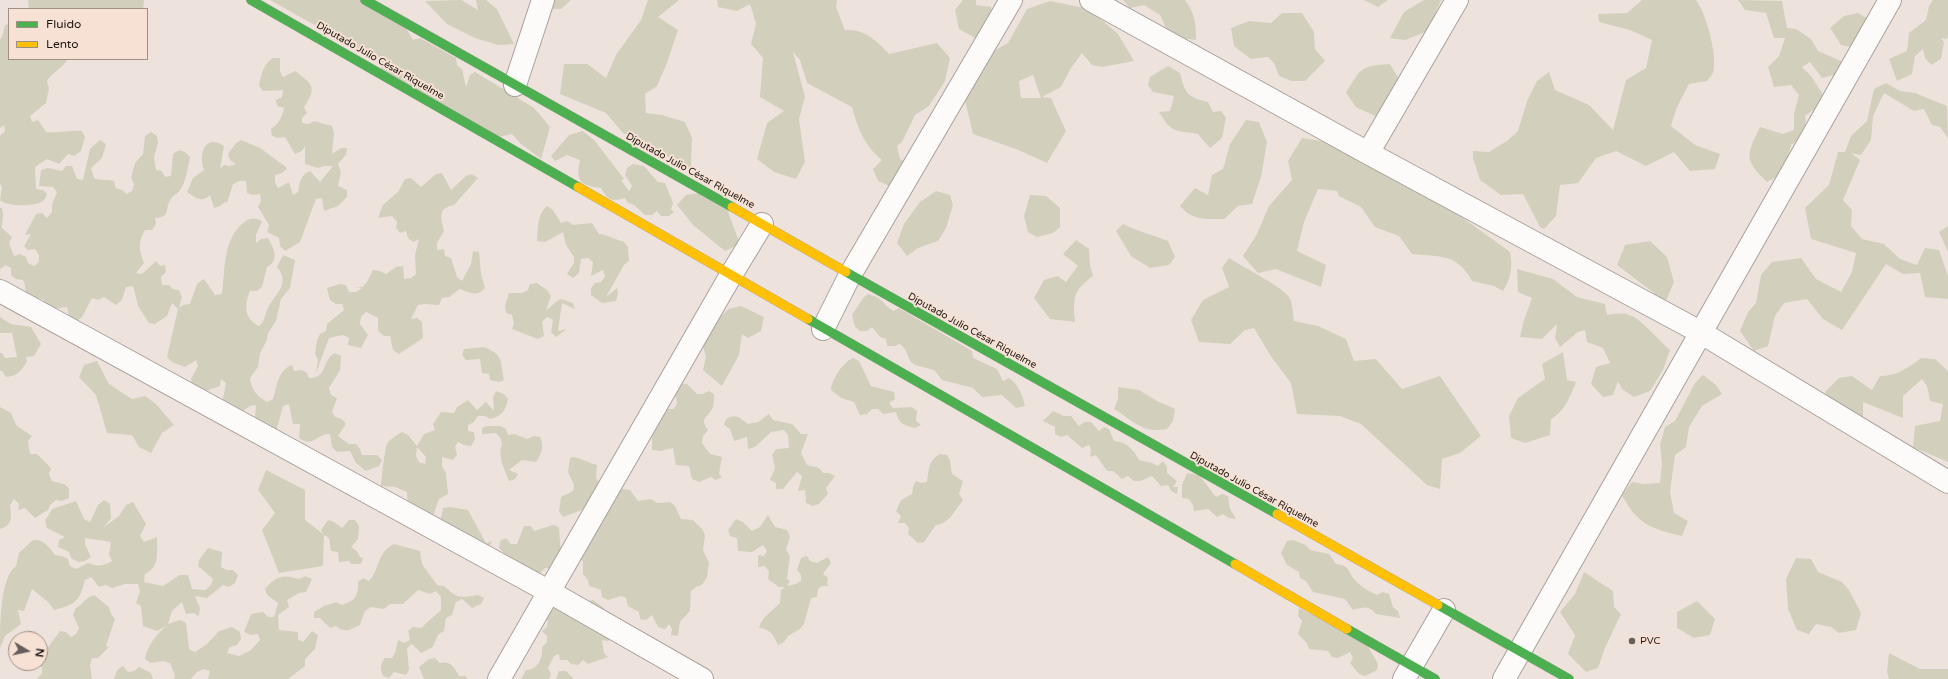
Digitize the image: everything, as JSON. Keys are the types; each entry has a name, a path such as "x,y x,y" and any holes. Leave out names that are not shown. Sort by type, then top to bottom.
{"street":[{"name":"Diputado Julio César Riquelme","path":"251,0 823,329 1408,672 1435,679"},
{"name":"Diputado Julio César Riquelme","path":"365,0 1444,610 1569,679"},
{"path":"515,85 543,0"},
{"path":"823,329 850,275 1011,0"},
{"path":"1091,0 1368,153 1700,332 1948,482"},
{"path":"1368,153 1457,0"},
{"path":"1504,679 1890,0"},
{"path":"499,679 730,275 762,224"},
{"path":"0,291 548,591 702,679"},
{"path":"1408,672 1444,610"}],"shaded area":[{"path":"28,0 144,0 143,8 29,8"},
{"path":"270,0 360,0 406,28 413,40 420,38 456,58 457,65 462,69 466,87 470,75 475,72 534,108 550,127 541,159 521,144 512,134 499,137 381,69 378,56 373,52 366,54"},
{"path":"461,0 478,10 476,0 486,0 497,9 514,44 498,45 475,38 447,24 425,1"},
{"path":"539,0 571,0 561,9 543,9"},
{"path":"648,0 679,0 658,17 678,30 667,63 657,86 645,94 646,113 662,115 685,122 692,138 691,169 623,133 606,113 560,94 564,64 587,64 606,78 616,55 641,20"},
{"path":"717,0 837,0 836,7 845,30 858,31 870,36 889,54 937,43 950,58 945,81 929,106 915,115 902,142 897,146 900,159 907,163 894,188 878,181 873,169 882,160 862,136 852,107 807,83 800,60 793,52 805,97 799,119 805,162 796,179 774,172 757,159 767,123 784,111 760,97 763,58 751,44 756,24 750,4 737,11 718,7"},
{"path":"963,0 976,0 976,5 991,7 993,19 977,39 959,29 955,10"},
{"path":"1123,0 1185,0 1191,9 1194,19 1196,40 1173,37 1165,26 1160,15 1144,5 1130,8"},
{"path":"1364,0 1388,0 1378,7"},
{"path":"1424,0 1441,0 1428,31 1405,40 1390,38 1404,12"},
{"path":"1642,0 1696,0 1704,14 1714,56 1713,73 1707,81 1689,84 1677,107 1671,126 1695,145 1720,154 1715,169 1690,171 1674,152 1646,166 1616,151 1596,158 1578,183 1560,185 1556,216 1544,229 1540,227 1523,194 1501,195 1480,180 1473,158 1473,151 1489,152 1507,141 1518,131 1527,101 1537,81 1549,72 1555,90 1589,105 1613,130 1626,80 1646,68 1652,40 1630,30 1599,22 1598,14 1627,13"},
{"path":"1738,0 1782,1 1787,28 1796,29 1811,39 1818,51 1848,64 1844,72 1822,78 1810,62 1802,67 1811,76 1824,96 1817,111 1813,110 1805,116 1805,129 1801,137 1791,145 1783,173 1767,182 1754,168 1751,162 1750,151 1752,144 1760,127 1783,134 1794,130 1794,114 1799,95 1791,85 1774,87 1768,67 1779,56 1785,38 1774,38 1766,13 1745,10"},
{"path":"1933,0 1948,0 1948,36 1947,39 1941,38 1944,42 1941,59 1931,65 1925,58 1923,49 1915,56 1912,74 1897,81 1889,59 1907,51 1909,33 1926,20 1929,6"},
{"path":"1050,1 1089,9 1118,34 1134,61 1102,67 1092,65 1082,53 1071,68 1061,87 1042,97 1051,98 1066,131 1047,163 1016,149 973,134 964,96 992,52 1008,43 1027,9","holes":["1033,75 1041,98 1021,98 1019,81"]},
{"path":"1282,13 1302,13 1314,32 1315,49 1325,61 1305,81 1292,81 1279,76 1274,63 1268,57 1251,59 1234,46 1231,28 1249,21 1271,23"},
{"path":"1858,13 1868,19 1854,48 1841,45 1830,28 1844,16"},
{"path":"8,24 8,60 67,60 47,81 49,88 46,103 30,116 32,122 38,120 46,132 82,131 85,137 81,151 74,156 68,154 59,164 47,159 35,167 36,189 43,190 47,194 45,199 29,205 9,204 0,200 2,187 0,184 0,136 5,131 4,125 0,128 0,39 2,37 5,25"},
{"path":"273,58 280,58 280,71 283,77 295,71 306,79 311,86 311,95 304,107 307,113 302,118 302,123 309,124 314,121 332,126 334,133 332,154 341,148 347,148 346,155 338,164 341,172 338,186 347,190 347,197 338,206 324,211 322,198 316,199 300,242 285,251 280,246 279,238 267,232 269,225 258,207 261,201 260,194 253,195 247,193 246,181 239,181 233,184 227,203 225,202 214,208 210,195 204,199 198,199 187,192 193,178 204,170 202,164 203,152 208,144 212,142 224,146 220,169 224,165 230,166 236,164 230,160 228,154 236,143 241,140 260,148 286,167 287,169 282,173 275,175 275,182 278,188 289,182 293,195 298,192 301,179 304,175 310,171 320,182 333,166 318,168 305,164 305,146 302,151 295,154 285,137 278,138 272,136 271,129 280,120 284,108 277,106 276,100 282,97 283,90 263,91 259,86 267,63"},
{"path":"1390,64 1403,86 1379,118 1356,107 1346,93 1362,70 1367,67"},
{"path":"1168,66 1180,73 1186,90 1191,96 1208,102 1213,112 1221,111 1226,118 1222,138 1210,148 1198,134 1171,128 1159,112 1170,111 1174,96 1153,92 1148,85 1150,77"},
{"path":"1886,83 1900,91 1915,93 1947,106 1948,138 1940,127 1932,125 1924,109 1914,111 1884,93 1873,116 1871,140 1861,155 1851,153 1860,160 1843,200 1852,210 1851,226 1862,239 1884,244 1900,259 1917,265 1925,248 1939,250 1948,276 1948,299 1925,297 1920,273 1903,274 1886,264 1842,330 1823,319 1807,299 1784,303 1775,316 1768,346 1754,351 1740,331 1748,312 1756,303 1761,275 1772,262 1801,258 1816,279 1841,292 1852,272 1856,253 1811,239 1805,208 1829,185 1838,152 1845,152 1851,136 1867,121 1874,89"},
{"path":"1246,120 1259,122 1267,142 1261,177 1252,204 1238,206 1224,219 1195,217 1180,206 1195,188 1208,195 1212,175 1223,169 1230,144"},
{"path":"583,131 595,141 624,179 621,180 629,191 632,186 625,175 627,168 633,164 644,166 658,182 665,183 673,203 671,209 674,212 669,216 661,216 657,211 652,215 645,215 634,205 628,203 625,198 616,200 610,199 601,188 584,184 578,173 580,160 567,155 555,161 551,156 569,135"},
{"path":"151,132 157,136 158,143 154,157 156,170 162,171 165,177 171,176 173,154 179,150 185,152 190,157 184,183 169,202 166,214 155,218 156,224 152,230 145,230 143,234 140,246 144,263 136,273 142,274 156,261 160,266 165,265 166,272 161,277 162,285 169,285 173,289 179,290 182,297 179,308 183,305 190,304 197,284 204,279 215,295 222,294 226,256 231,238 247,220 256,219 262,221 256,235 256,243 261,239 268,238 274,250 275,258 267,267 262,287 257,291 250,291 248,296 246,306 248,316 250,320 259,326 282,285 283,279 277,267 283,255 295,260 290,288 281,299 276,321 268,333 267,340 260,353 258,367 250,378 253,389 257,395 267,402 273,399 279,379 287,367 292,365 294,371 301,370 306,372 309,378 315,377 322,372 331,356 335,353 341,356 340,370 329,388 331,395 337,398 332,412 335,417 342,419 346,424 338,436 349,444 356,444 362,455 377,455 382,460 379,466 366,471 356,463 350,451 337,452 332,447 330,434 308,442 299,438 300,424 293,424 289,404 283,406 276,432 255,418 256,405 250,406 239,414 222,403 226,383 221,379 220,386 200,393 194,392 191,379 198,366 196,360 185,367 172,362 167,357 178,309 172,303 167,316 155,324 149,323 138,306 133,286 126,287 122,300 116,305 104,297 98,300 92,298 82,317 76,322 70,321 67,307 54,309 46,307 44,300 38,298 33,302 26,294 23,280 16,279 11,275 11,268 6,265 0,269 0,208 2,208 3,214 2,228 12,237 9,243 14,256 20,254 26,257 28,263 34,266 39,262 39,255 35,249 28,250 24,246 31,234 25,235 36,214 42,213 47,218 52,212 52,205 57,192 53,187 39,186 41,170 48,168 62,171 66,166 72,166 77,179 83,180 90,149 100,140 106,144 102,158 91,168 94,178 114,181 116,188 127,194 132,191 134,184 131,178 135,163 143,154 145,136"},
{"path":"1302,138 1333,143 1427,192 1510,252 1511,272 1503,291 1494,286 1472,281 1460,265 1447,258 1412,254 1399,236 1375,227 1361,207 1339,196 1337,191 1318,189 1304,222 1297,251 1326,265 1321,287 1276,269 1258,273 1243,256 1257,234 1269,206 1292,180 1288,161"},
{"path":"442,173 451,190 466,176 472,174 478,178 454,205 445,208 443,211 441,218 444,231 437,243 437,250 444,249 445,256 451,258 457,277 462,281 471,264 473,251 479,252 481,274 485,288 479,293 470,293 460,289 449,297 442,298 439,305 418,305 411,319 417,318 422,322 423,338 399,354 393,350 390,336 384,336 378,331 378,318 366,312 361,317 360,324 368,335 361,348 348,345 349,338 343,335 329,338 316,373 318,360 315,354 317,340 320,334 326,331 327,324 344,310 342,304 336,304 330,300 327,288 340,284 346,285 349,292 356,292 362,288 355,288 362,287 367,282 373,270 386,274 396,267 403,266 404,279 411,278 416,274 415,255 419,239 413,242 408,238 406,231 400,233 396,228 397,222 392,216 378,218 383,205 398,192 405,179 411,178 421,187 436,174"},
{"path":"936,191 950,195 953,205 946,228 938,241 918,248 907,256 897,243 904,224 920,202"},
{"path":"700,193 724,201 740,244 725,251 693,225 677,205 686,195"},
{"path":"1030,195 1046,196 1060,208 1060,227 1053,233 1037,237 1028,232 1024,216"},
{"path":"547,206 553,210 561,223 567,221 573,225 592,223 599,234 623,241 628,247 629,261 624,265 606,297 617,288 618,294 616,301 602,303 591,295 591,288 595,283 601,282 605,276 603,270 591,276 593,262 588,258 581,259 579,273 573,278 567,274 574,263 574,257 566,245 563,232 545,242 537,241 541,213"},
{"path":"1123,224 1168,241 1175,257 1169,265 1150,268 1131,256 1116,231"},
{"path":"1948,226 1948,252 1939,232"},
{"path":"1076,240 1089,249 1090,265 1093,276 1081,286 1076,295 1074,306 1075,322 1050,319 1034,298 1044,280 1058,276 1066,282 1078,266 1063,254"},
{"path":"1650,241 1667,257 1674,282 1666,301 1659,302 1654,293 1617,265 1625,245"},
{"path":"1229,258 1284,292 1289,297 1291,302 1294,321 1318,326 1346,339 1354,361 1376,359 1402,389 1440,376 1481,436 1460,453 1442,459 1440,489 1427,485 1361,424 1340,416 1297,414 1291,383 1270,355 1254,328 1245,330 1230,344 1199,342 1191,320 1203,300 1229,287 1222,268"},
{"path":"1517,269 1553,279 1577,297 1605,304 1607,315 1626,314 1637,319 1643,324 1670,350 1663,370 1650,391 1634,397 1622,389 1618,381 1613,395 1603,397 1591,384 1596,367 1610,363 1603,348 1587,342 1585,330 1578,332 1560,347 1555,338 1557,324 1542,339 1520,337 1532,298 1518,292"},
{"path":"537,283 547,290 551,296 546,310 561,299 573,303 575,309 562,303 558,331 567,329 556,337 551,332 553,320 547,317 542,322 544,336 538,339 512,329 514,323 512,315 506,313 505,306 509,293 522,293 528,290 530,284"},
{"path":"868,294 878,298 894,311 899,308 972,351 973,358 997,369 1003,381 1009,378 1018,387 1025,406 1016,408 1002,395 982,397 973,388 942,380 934,370 915,365 910,361 905,349 900,344 895,346 887,346 886,339 880,337 872,327 867,331 860,331 855,327 852,315 863,298"},
{"path":"741,306 764,317 761,331 748,338 742,334 739,355 722,386 703,370 706,357 699,333 689,324 699,316 709,326 729,309"},
{"path":"0,317 11,324 31,327 41,344 34,356 26,357 27,362 20,371 13,376 6,377 2,371 0,371 0,353 2,353 5,358 17,357 12,333 0,333"},
{"path":"484,347 495,353 500,359 504,380 499,382 490,380 489,374 482,373 480,359 466,360 462,355 464,349"},
{"path":"1563,352 1567,380 1576,382 1563,408 1551,419 1550,435 1525,443 1511,438 1509,416 1518,398 1545,379 1542,364"},
{"path":"853,358 859,361 871,386 894,392 895,399 889,403 893,408 912,407 917,411 916,421 921,425 915,428 908,426 900,422 896,412 883,414 878,409 872,409 867,414 860,415 854,402 841,398 831,390 833,381 839,371 845,363"},
{"path":"1921,358 1935,359 1948,371 1948,462 1913,447 1915,426 1940,421 1943,404 1930,401 1927,386 1922,379 1903,396 1903,418 1863,402 1863,418 1833,407 1825,392 1839,378 1852,376 1872,390 1880,376 1897,373"},
{"path":"97,361 109,384 132,399 145,396 156,404 174,425 162,433 151,453 139,447 132,435 107,433 96,395 79,377 84,365"},
{"path":"1703,375 1716,385 1722,394 1702,406 1689,427 1686,447 1675,455 1670,492 1674,513 1688,521 1682,536 1653,528 1646,524 1633,513 1622,495 1632,482 1643,484 1660,483 1662,463 1660,445 1665,427 1675,421 1695,383"},
{"path":"675,383 687,384 697,394 703,394 709,391 714,394 713,407 704,420 705,426 708,430 703,436 702,443 710,454 722,457 719,474 722,477 716,480 711,477 699,482 692,479 689,466 676,465 673,448 660,451 652,450 652,437 646,435 667,403 668,409 674,409 677,403 676,397 670,395"},
{"path":"1118,387 1139,390 1157,401 1175,409 1173,421 1167,429 1158,430 1151,430 1133,422 1114,409 1118,399"},
{"path":"496,391 504,394 508,399 506,406 500,415 490,419 485,416 478,416 474,422 468,425 468,431 474,432 475,439 471,446 458,442 455,447 457,455 453,460 442,457 442,466 446,473 448,494 439,499 432,519 408,511 407,492 395,487 381,486 386,447 392,439 402,432 408,435 417,446 424,434 435,430 433,424 441,412 454,413 457,407 468,400 477,410 486,402 494,411 493,397","holes":["417,447 426,457 425,464 419,462 416,456"]},
{"path":"0,407 11,413 16,425 32,436 28,441 30,454 37,454 51,468 49,474 52,481 64,484 69,488 69,498 62,501 56,500 51,504 48,510 35,518 25,508 18,510 19,504 14,499 10,505 10,523 0,529"},
{"path":"1053,411 1064,416 1071,416 1079,426 1084,422 1091,422 1099,431 1104,427 1109,429 1114,441 1123,443 1129,447 1139,460 1158,466 1163,461 1167,467 1167,473 1177,481 1173,487 1178,487 1177,494 1171,491 1168,485 1161,486 1152,476 1140,481 1134,481 1128,476 1122,479 1113,471 1107,471 1096,455 1090,457 1091,450 1089,445 1082,448 1067,435 1061,437 1055,434 1055,427 1043,421"},
{"path":"769,414 773,420 792,424 801,434 808,434 801,453 807,465 819,468 823,473 829,473 835,476 826,488 828,494 819,504 813,506 806,503 805,490 798,491 802,476 797,472 783,489 776,489 776,483 770,480 775,468 772,455 776,449 789,448 788,435 784,430 771,432 755,447 748,449 747,437 734,441 730,429 724,425 726,419 733,416 738,417 748,424 758,422"},
{"path":"487,426 500,426 506,429 508,435 515,434 527,439 533,436 540,437 542,450 540,456 536,462 522,460 509,470 518,474 515,479 509,481 500,454 502,445 501,439 496,433 482,434 482,428"},
{"path":"940,454 947,455 950,460 952,474 963,481 959,494 963,500 945,522 936,525 924,542 918,543 908,534 909,528 905,523 898,523 901,516 896,511 901,500 912,494 916,481 921,483 927,482 931,462"},
{"path":"573,457 597,465 596,478 600,484 582,510 563,517 559,511 561,497 573,491 574,485 568,472 570,458"},
{"path":"266,470 305,490 305,520 323,534 321,530 328,520 334,522 342,528 349,520 355,520 359,526 358,539 351,547 357,551 360,557 363,558 361,564 351,564 349,561 339,562 338,552 331,551 329,538 324,535 323,566 279,573 262,530 275,513 258,490"},
{"path":"1187,473 1199,475 1216,497 1222,494 1228,496 1230,509 1236,519 1229,518 1223,514 1217,517 1208,509 1194,511 1193,505 1189,499 1182,498 1182,485"},
{"path":"623,489 630,490 638,501 651,499 657,503 670,502 675,506 681,519 693,520 703,530 705,536 703,550 709,563 707,577 702,585 691,591 690,611 680,622 678,636 671,635 672,629 669,624 665,629 658,627 652,615 646,620 640,619 639,612 628,606 626,598 621,596 608,600 602,597 601,590 589,586 588,580 583,574 583,561 577,558 606,496"},
{"path":"104,500 110,504 111,518 104,527 119,516 126,505 133,502 146,524 140,536 144,542 157,537 157,559 153,568 145,574 144,582 163,586 180,575 188,575 192,589 205,590 211,585 213,579 198,566 199,560 208,548 222,552 221,567 227,570 233,570 238,575 235,583 229,587 223,585 207,598 195,596 200,608 199,616 193,613 186,614 182,602 172,611 168,624 180,620 186,623 189,649 195,652 207,644 219,631 232,627 240,632 241,639 237,645 230,647 227,653 239,656 251,650 260,640 258,634 251,635 244,632 251,614 263,612 268,617 274,617 278,603 267,595 265,589 273,581 280,577 299,579 305,576 312,579 306,592 299,593 287,600 289,607 278,615 279,630 298,632 298,639 303,642 312,631 318,635 315,649 305,659 305,666 288,679 208,679 210,671 204,669 197,672 191,679 174,679 175,676 170,663 163,661 151,663 145,659 152,641 166,626 157,631 143,626 141,606 136,603 140,591 138,584 125,584 112,588 106,585 99,587 91,577 85,580 81,594 75,601 67,606 54,610 48,602 32,589 24,611 18,610 21,624 12,631 8,631 0,648 2,602 7,580 16,566 19,553 33,540 43,542 55,555 68,559 70,566 76,569 88,563 100,565 112,561 109,555 111,542 85,538 85,544 91,557 85,561 78,562 71,558 69,552 58,547 59,540 65,537 47,528 45,521 52,509 76,501 84,519 90,522 98,505"},
{"path":"450,507 468,510 486,543 492,541 489,547 476,546 476,539 440,523 443,508"},
{"path":"768,515 775,527 787,530 790,537 786,550 790,556 787,579 790,581 787,586 801,581 801,575 797,570 801,558 807,556 810,561 817,563 828,557 831,563 823,574 828,578 827,584 829,586 822,586 818,589 817,597 811,598 804,624 800,629 788,636 784,642 778,645 773,635 769,631 759,628 765,617 780,603 781,590 785,587 779,587 768,579 769,572 765,566 758,567 758,555 764,556 767,551 763,545 752,552 738,551 737,538 730,536 728,530 736,519 743,522 752,531 760,527"},
{"path":"553,525 559,527 561,557 558,569 545,568 540,573 533,575 503,559 504,553 499,548 500,541 506,538 511,544 517,544 524,526 531,526 534,531"},
{"path":"1293,540 1306,545 1310,550 1329,554 1336,564 1344,566 1348,569 1362,587 1377,595 1383,592 1389,594 1393,607 1398,611 1400,618 1376,614 1368,608 1353,610 1345,599 1313,592 1306,581 1300,578 1299,572 1287,565 1281,553 1287,541"},
{"path":"394,544 420,551 422,564 437,585 444,586 459,596 467,597 478,595 484,598 481,604 472,608 462,599 456,602 452,615 446,618 444,631 438,635 433,647 421,653 412,644 407,648 409,670 406,675 394,672 389,678 383,676 381,668 382,662 385,658 392,658 395,653 398,640 404,643 410,640 408,631 413,627 421,628 441,610 441,597 436,591 430,594 418,590 403,604 390,604 384,609 371,607 365,611 360,625 348,630 342,630 336,626 330,628 320,618 314,618 314,612 324,606 336,602 342,605 353,599 357,595 358,582 363,578 369,581 384,552"},
{"path":"1796,558 1811,559 1818,572 1842,582 1849,590 1861,613 1856,630 1839,633 1831,627 1816,624 1809,634 1797,630 1788,609 1786,579"},
{"path":"1584,572 1613,591 1614,607 1621,614 1605,648 1598,668 1586,672 1568,654 1575,635 1560,612 1575,594"},
{"path":"94,595 109,607 111,614 115,619 106,646 109,647 98,658 92,658 90,665 92,679 37,679 42,671 48,671 48,648 60,631 66,632 71,637 76,634 79,628 73,615 75,609"},
{"path":"593,600 604,608 605,615 614,637 608,641 602,640 604,653 608,657 588,664 583,660 578,665 571,664 567,660 560,660 559,654 554,656 548,668 551,674 549,679 521,679 526,670 537,666 541,659 542,647 547,642 547,636 542,631 547,627 548,620 541,620 546,606 552,610 557,607"},
{"path":"1697,601 1715,619 1710,635 1694,638 1677,628 1677,612"},
{"path":"1299,608 1365,641 1378,664 1377,670 1365,676 1359,674 1350,663 1353,658 1350,652 1338,658 1332,657 1328,651 1309,649 1307,643 1298,634 1302,621 1298,616"},
{"path":"1889,653 1920,669 1948,669 1948,679 1889,679 1887,672"},
{"path":"435,658 440,663 450,664 454,667 459,676 465,676 468,679 424,679 419,667 429,659"},
{"path":"123,666 128,672 134,671 139,667 151,673 153,679 114,679 117,670"},
{"path":"559,671 566,671 574,679 556,679"}],"traffic: fast":[{"path":"251,0 578,187"},
{"path":"365,0 732,207"},
{"path":"846,272 1277,514"},
{"path":"808,319 1235,564"},
{"path":"1438,605 1569,679"},
{"path":"1347,629 1435,679"}],"traffic: slow":[{"path":"578,187 808,319"},
{"path":"732,207 846,272"},
{"path":"1277,514 1438,605"},
{"path":"1235,564 1347,629"}],"place":[{"name":"PVC","path":"1632,641"}]}
